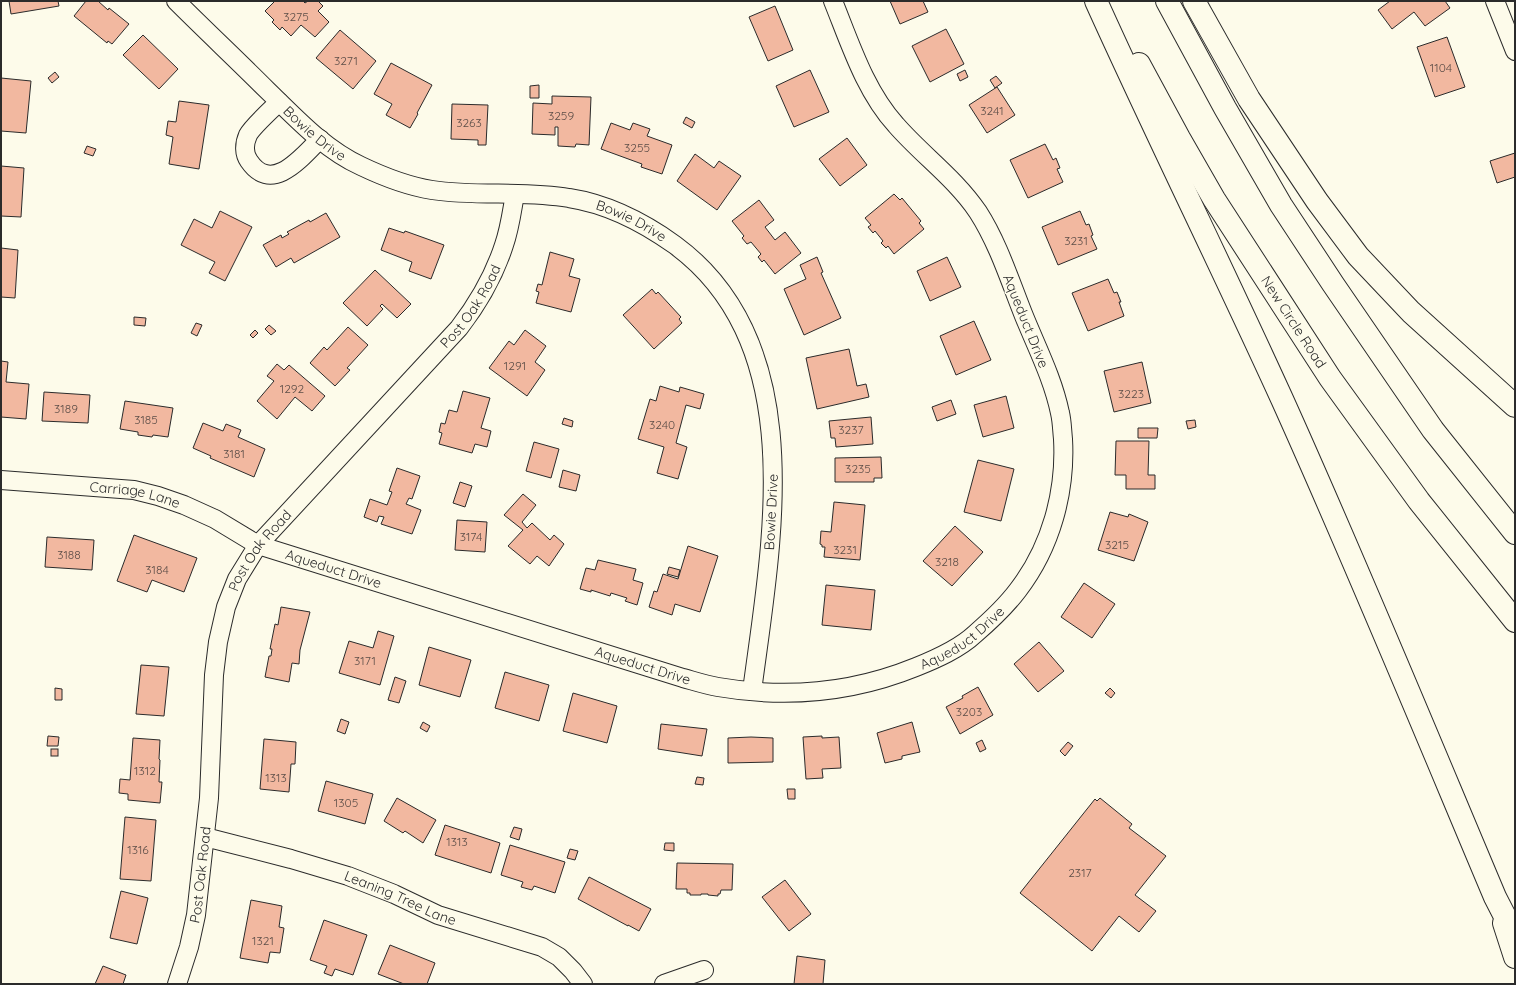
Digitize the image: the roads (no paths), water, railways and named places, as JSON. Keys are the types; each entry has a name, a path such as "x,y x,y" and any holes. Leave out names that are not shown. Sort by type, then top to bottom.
{"highway":[{"path":"1096,1 1329,504 1495,897 1515,936"},
{"name":"New Circle Road","path":"1105,1 1210,192 1330,378 1424,506 1515,621"},
{"path":"1166,1 1281,205 1328,277 1433,430 1515,533"},
{"path":"1194,1 1249,99 1317,202 1358,256 1411,312 1515,406"},
{"path":"1341,234 1475,353 1515,385"},
{"path":"1495,897 1515,957"}],"street":[{"name":"Bowie Drive","path":"176,1 311,133 358,165 407,184 432,190 570,198 616,210 654,230 686,253 714,281 737,314 756,359 767,404 774,481 766,583 752,691"},
{"name":"Aqueduct Drive","path":"258,545 683,678 716,687 752,691 788,694 831,691 867,684 906,671 937,658 971,638 996,615 1019,589 1038,558 1050,530 1058,504 1063,477 1061,416 1053,387 997,249 979,214 963,192 896,125 879,104 859,63 833,1"},
{"path":"1495,1 1515,51"},
{"path":"279,102 248,134 245,148 248,159 255,169 264,174 285,172 320,139"},
{"name":"Post Oak Road","path":"177,984 189,948 196,915 209,798 214,674 218,642 226,607 234,586 258,545 459,328 475,308 491,278 505,243 515,194"},
{"name":"Carriage Lane","path":"1,480 134,490 158,496 184,505 215,519 258,545"},
{"name":"Leaning Tree Lane","path":"205,837 291,859 348,876 394,894 438,915 542,947 559,958 573,971 583,984"},
{"path":"664,984 704,970"}]}
